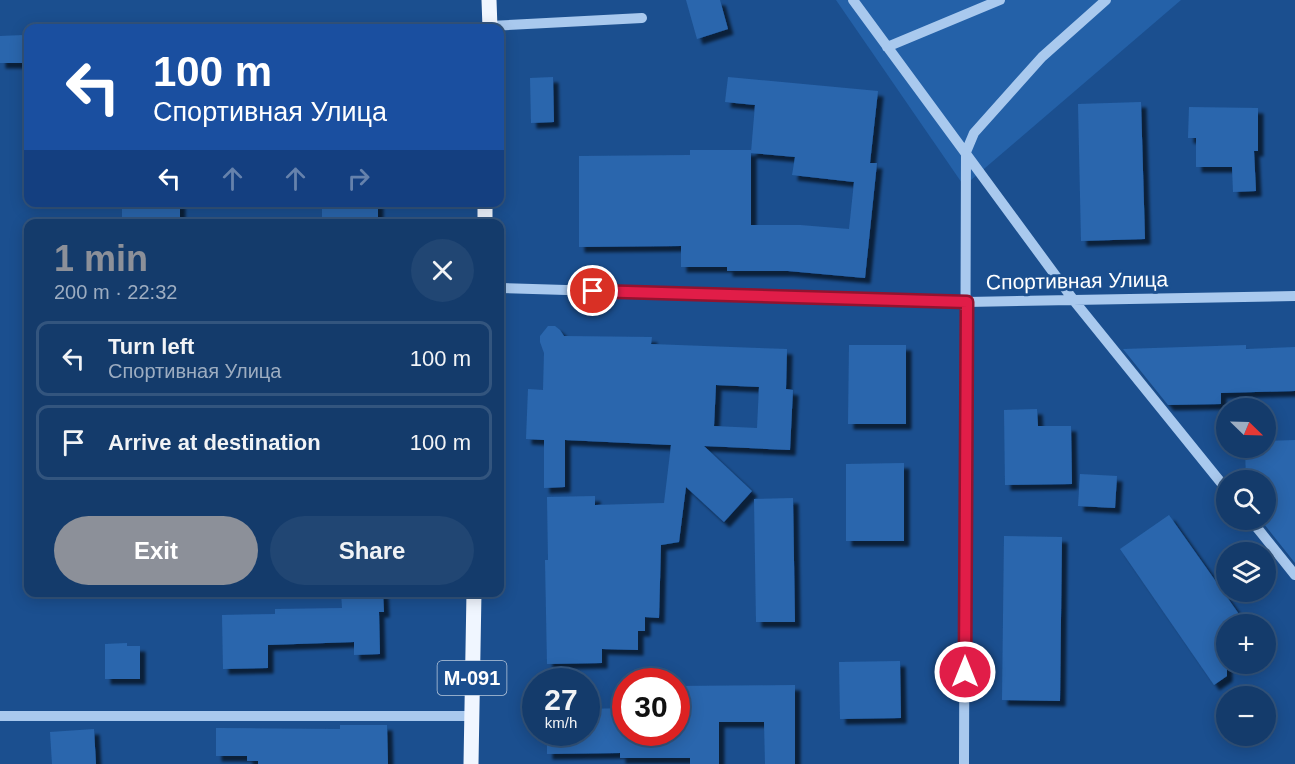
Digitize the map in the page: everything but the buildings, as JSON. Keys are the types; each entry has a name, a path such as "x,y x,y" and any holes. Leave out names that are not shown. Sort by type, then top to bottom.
{"main road":[{"path":"489,0 490,24"},
{"name":"М-091","path":"471,764 474,597"}],"street":[{"path":"853,0 1075,302 1216,476"},
{"path":"887,47 1000,0"},
{"path":"964,764 966,152 974,133 1042,57 1106,0"},
{"path":"504,26 642,18"},
{"name":"Спортивная Улица","path":"504,288 967,302 1075,302 1295,296"},
{"path":"1259,530 1295,575"},
{"path":"0,716 472,716"}],"shaded area":[{"path":"836,0 1181,0 964,186"}],"route":[{"path":"593,291 967,302 965,672"}]}
